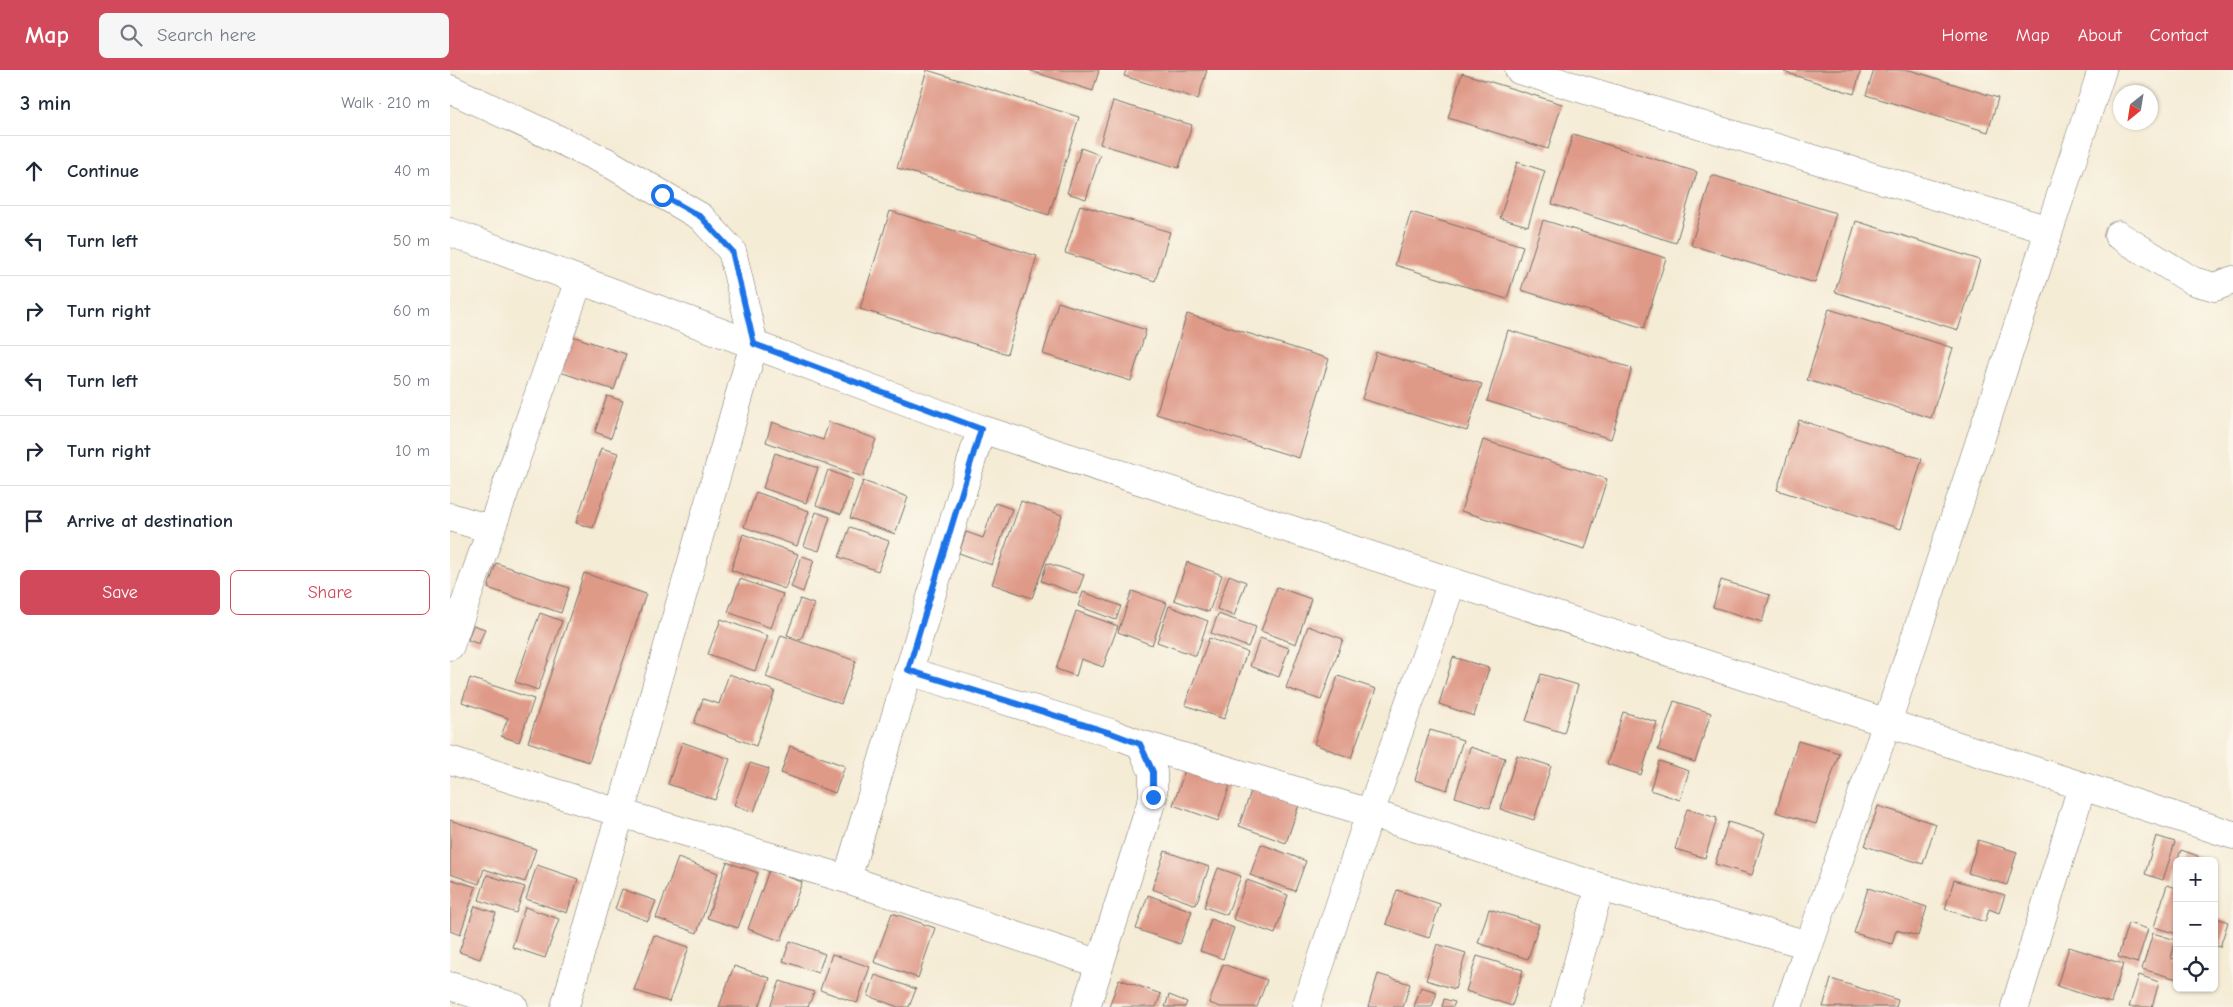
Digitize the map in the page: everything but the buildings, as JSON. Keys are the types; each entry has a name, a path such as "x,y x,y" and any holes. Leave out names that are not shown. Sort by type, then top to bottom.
{"street":[{"path":"1519,70 2049,230"},
{"path":"1788,1007 1887,722 2102,70"},
{"path":"450,89 607,162 701,217 732,251 754,344 565,1007"},
{"path":"450,232 981,429 2233,835"},
{"path":"2118,235 2193,281 2215,287 2233,280"},
{"path":"450,646 578,280"},
{"path":"847,879 981,429"},
{"path":"450,517 490,528"},
{"path":"1306,1007 1370,813 1452,582"},
{"path":"908,670 1111,733 1140,744 1370,813 1600,886 1809,944"},
{"path":"1086,1007 1153,797 1153,772 1140,744"},
{"path":"450,760 620,813 847,879 1100,964"},
{"path":"2014,1007 2082,786"},
{"path":"1565,1007 1600,886"},
{"path":"450,986 514,1007"}],"route":[{"path":"662,195 701,217 732,251 754,344 981,429 908,670 1111,733 1140,744 1153,772 1153,797"}]}
